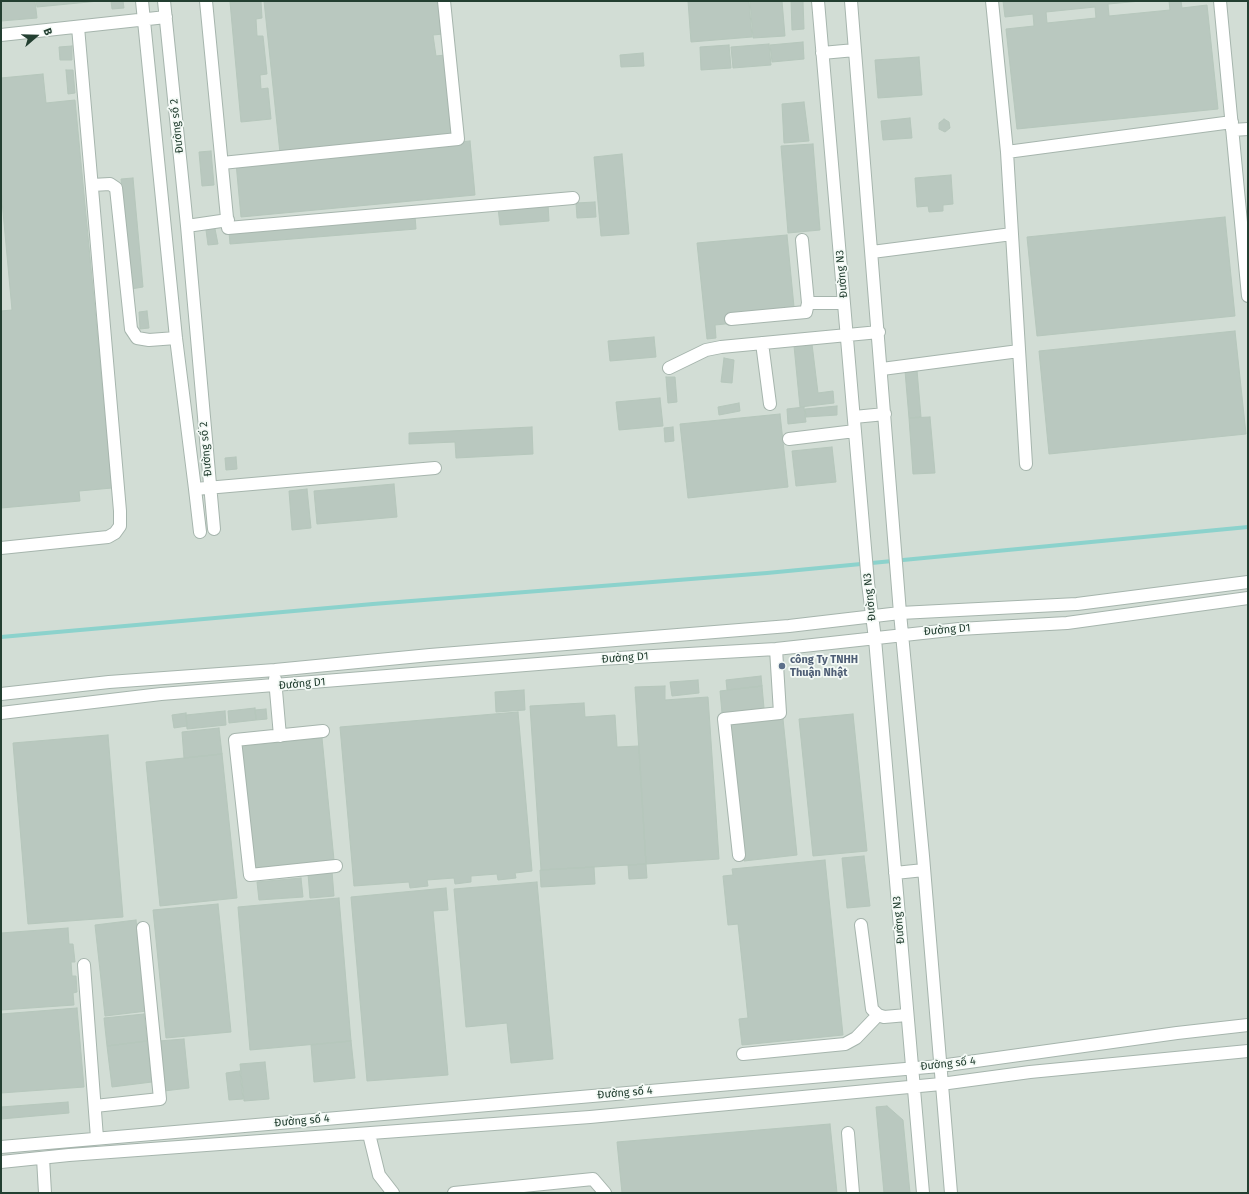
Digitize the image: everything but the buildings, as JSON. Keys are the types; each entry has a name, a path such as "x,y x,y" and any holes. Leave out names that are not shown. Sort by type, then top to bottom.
{"street":[{"name":"Đường số 2","path":"142,1 176,338 195,489 210,489 187,226 164,1"},
{"path":"206,1 228,228 573,198"},
{"path":"222,163 458,139 444,1"},
{"name":"Đường N3","path":"818,1 864,542 871,616 875,639 923,1193"},
{"path":"851,1 882,369 900,613 924,870 951,1193"},
{"path":"992,1 1007,152 1026,464"},
{"path":"1220,1 1232,126 1244,204 1248,296"},
{"path":"1,35 166,17"},
{"path":"1,548 108,537 115,534 120,526 120,511 78,27"},
{"path":"822,53 855,50"},
{"path":"1007,152 1232,126 1248,129"},
{"path":"92,185 110,184 116,188 131,329 137,338 148,340 176,338"},
{"path":"187,226 228,220"},
{"path":"872,252 1012,234"},
{"path":"731,319 806,312 808,303 802,240"},
{"path":"808,303 844,303"},
{"path":"669,368 706,350 879,332"},
{"path":"762,343 770,404"},
{"path":"882,369 1019,351"},
{"path":"854,417 885,414"},
{"path":"789,439 855,431"},
{"path":"214,529 210,489 435,468"},
{"path":"195,489 200,532"},
{"name":"Đường D1","path":"1,694 109,682 275,670 599,641 789,626 900,613 1077,604 1248,582"},
{"name":"Đường D1","path":"1,713 161,694 601,659 776,649 875,639 902,634 1067,623 1248,598"},
{"path":"599,641 601,659"},
{"path":"739,855 724,719 780,712 776,649"},
{"path":"275,670 275,686 280,736"},
{"path":"323,731 235,740 250,874 336,866"},
{"path":"895,873 924,870"},
{"path":"861,925 872,1009 878,1015 884,1017 907,1015"},
{"path":"95,1106 160,1099 144,928"},
{"path":"84,966 97,1138"},
{"path":"743,1054 845,1044 856,1038 878,1015"},
{"name":"Đường số 4","path":"1,1147 940,1066 1177,1033 1248,1026"},
{"name":"Đường số 4","path":"1,1162 598,1116 941,1084 1030,1072 1248,1051"},
{"path":"476,1106 477,1126"},
{"path":"328,1119 329,1137"},
{"path":"369,1134 378,1175 394,1193"},
{"path":"848,1134 853,1193"},
{"path":"43,1158 45,1193"},
{"path":"454,1193 593,1179 605,1193"}],"shaded area":[{"path":"1,1 1248,1 1248,1193 1,1193"}],"waterway":[{"path":"1,637 373,604 767,573 1248,527"}],"place":[{"name":"công Ty TNHH Thuận Nhật","path":"782,666"}]}
